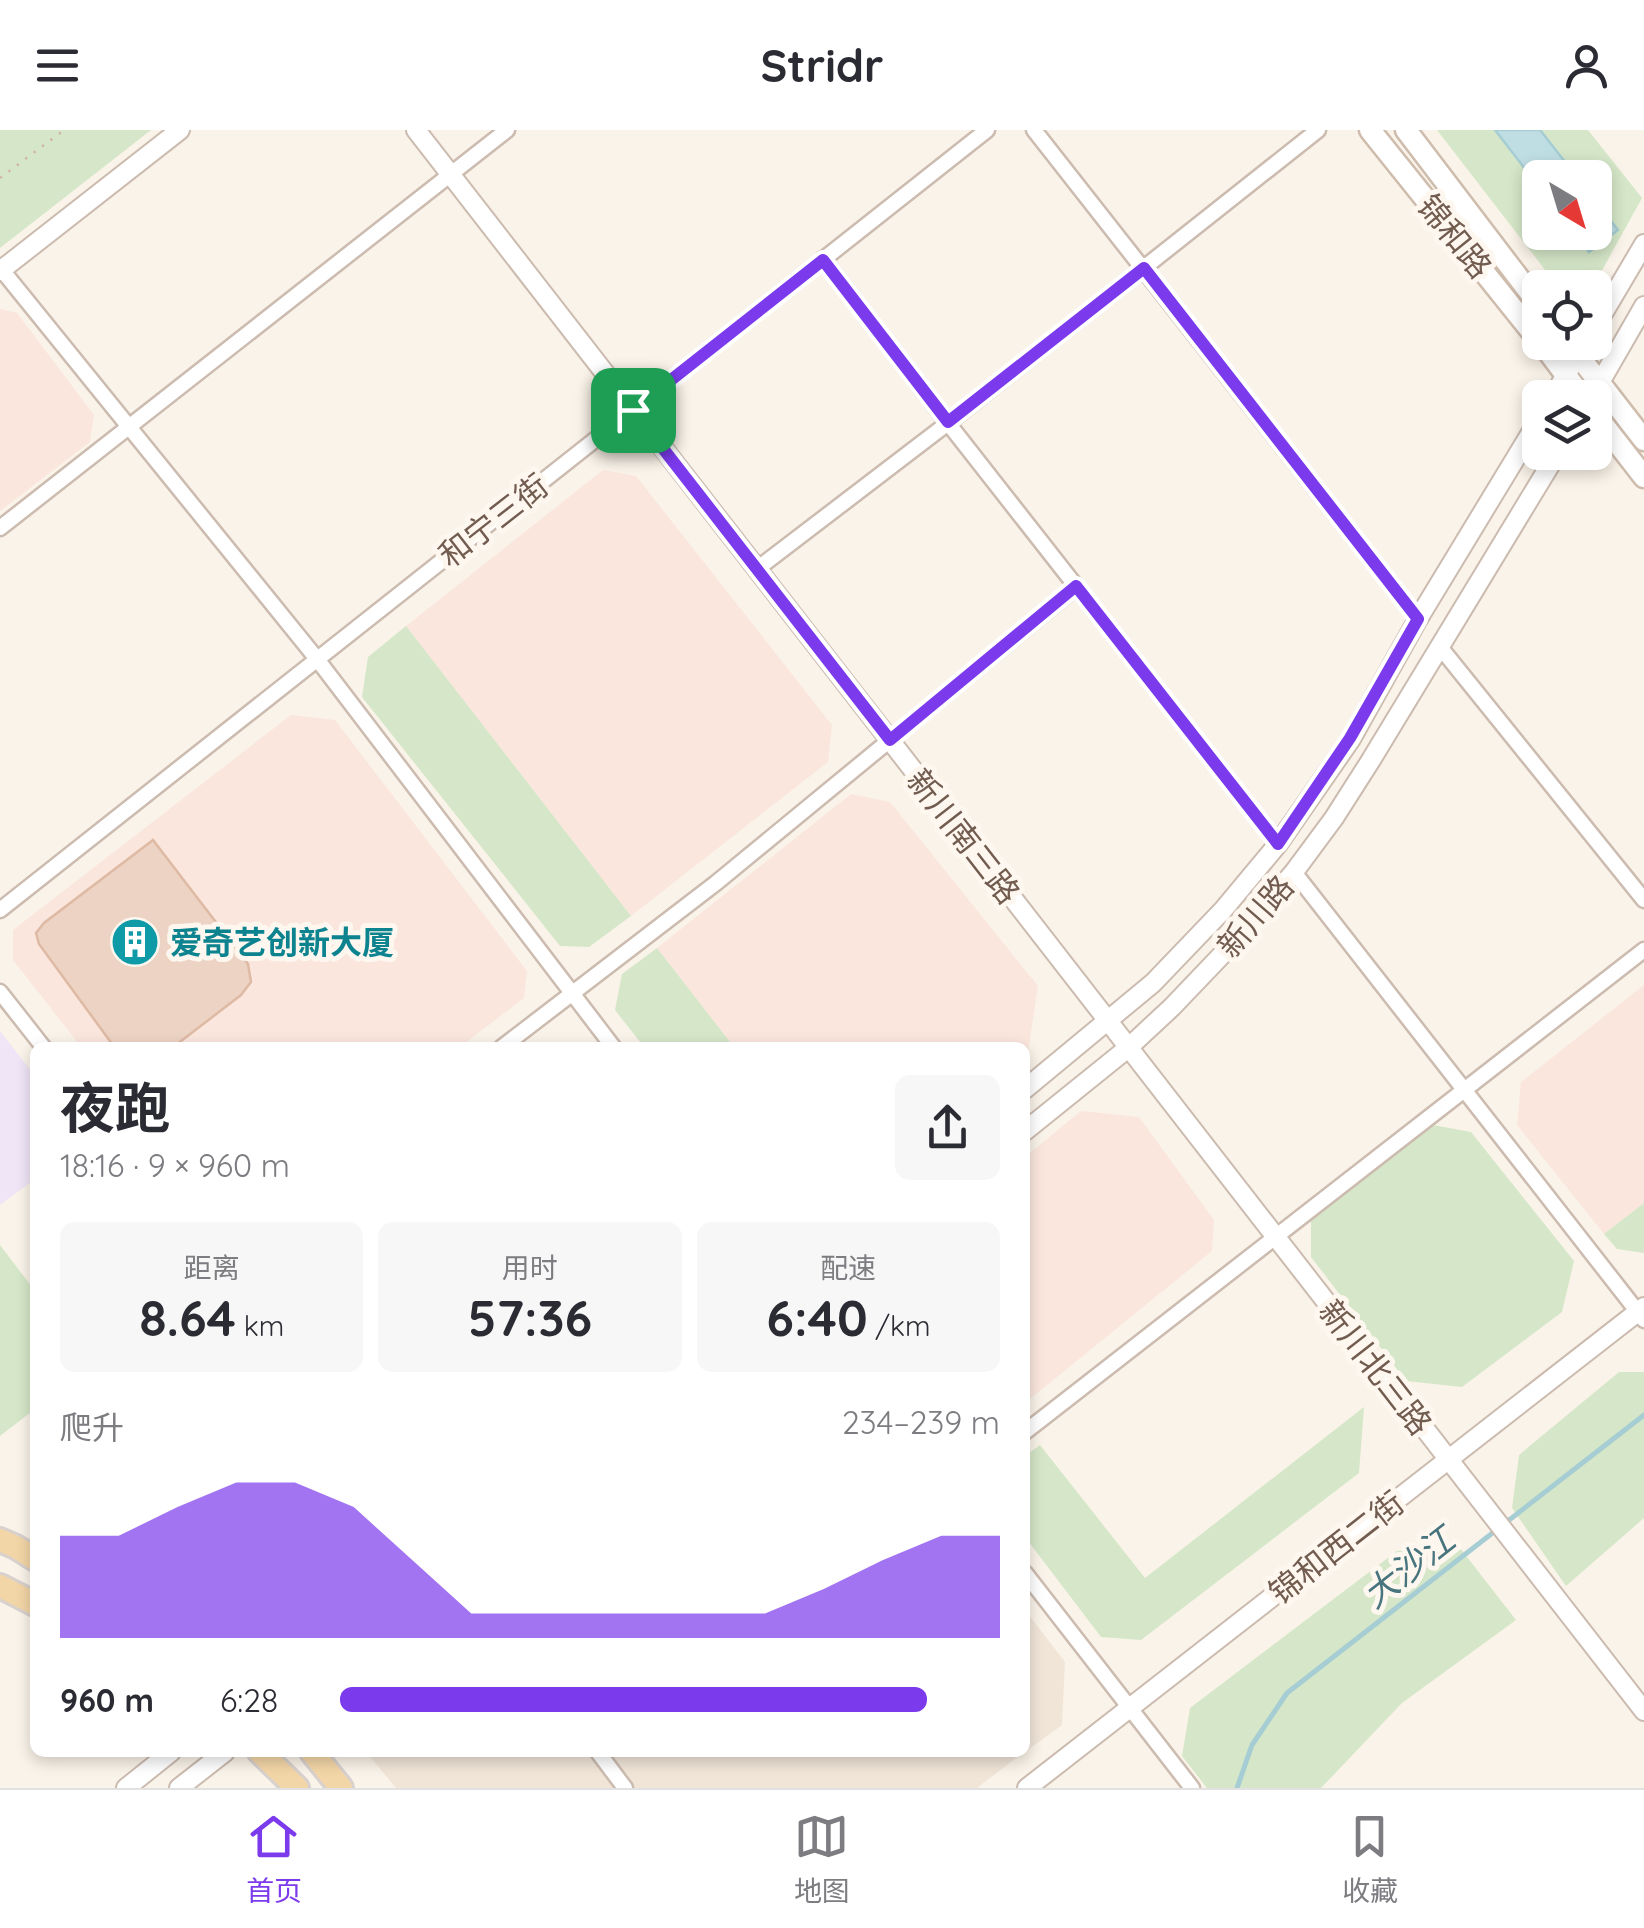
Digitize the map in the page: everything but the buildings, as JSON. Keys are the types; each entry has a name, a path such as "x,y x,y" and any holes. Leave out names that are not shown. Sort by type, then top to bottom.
{"main road":[{"name":"锦和路","path":"1370,130 1522,320"},
{"name":"锦和路","path":"1406,130 1522,282"},
{"name":"锦和路","path":"1554,360 1573,380"},
{"name":"锦和路","path":"1612,412 1644,440"},
{"path":"1612,436 1644,477"},
{"path":"0,1540 30,1556"},
{"path":"0,1586 30,1601"},
{"path":"265,1757 297,1788"},
{"path":"316,1757 341,1788"}],"street":[{"path":"180,130 1,271 318,659 609,1042"},
{"name":"新川南三路","path":"416,130 1108,1022"},
{"path":"0,528 508,130"},
{"name":"和宁三街","path":"0,910 987,130"},
{"path":"1034,130 1418,619"},
{"path":"757,569 1318,130"},
{"path":"1612,298 1644,244"},
{"path":"823,260 1278,844"},
{"path":"1599,380 1644,306"},
{"path":"1563,380 1572,360"},
{"name":"新川路","path":"1030,1085 1153,982 1223,910 1278,844 1350,738 1522,448"},
{"name":"新川路","path":"1030,1127 1172,1007 1294,872 1353,789 1547,470"},
{"path":"510,1042 716,883 1076,586"},
{"path":"1440,646 1644,900"},
{"path":"1294,872 1642,1313"},
{"path":"1030,1428 1644,950"},
{"path":"0,992 39,1042"},
{"name":"新川北三路","path":"1108,1022 1644,1711"},
{"name":"锦和西二街","path":"1028,1788 1642,1313"},
{"path":"1030,1578 1192,1788"},
{"path":"126,1788 165,1757"},
{"path":"179,1788 218,1757"},
{"path":"605,1757 625,1788"}],"path":[{"path":"0,178 64,130"}],"shaded area":[{"path":"0,309 17,313 94,415 90,442 0,511"},
{"path":"603,470 636,476 832,725 828,762 631,916 406,626"},
{"path":"291,715 335,720 527,971 524,998 467,1042 77,1042 13,960 13,930"},
{"path":"851,794 890,802 1038,986 1030,1042 730,1042 657,948"},
{"path":"1644,985 1644,1203 1604,1234 1517,1125 1521,1082"},
{"path":"0,1031 30,1070 30,1183 0,1205"},
{"path":"1081,1111 1139,1117 1214,1220 1212,1251 1030,1399 1030,1153"},
{"path":"1030,1616 1065,1662 1062,1725 1030,1748"},
{"path":"370,1757 1017,1757 977,1788 396,1788"}],"green space":[{"path":"0,130 151,130 0,248"},
{"path":"1437,130 1588,130 1612,160 1522,160 1522,240"},
{"path":"1612,160 1642,198 1602,270 1545,270 1530,250 1612,250"},
{"path":"406,626 631,916 589,947 560,946 362,697 368,657"},
{"path":"657,948 730,1042 640,1042 615,1010 622,974"},
{"path":"1433,1125 1471,1132 1574,1261 1562,1312 1462,1387 1406,1381 1311,1257 1311,1220"},
{"path":"1644,1203 1644,1253 1617,1249 1604,1234"},
{"path":"0,1245 30,1284 30,1413 0,1436"},
{"path":"1619,1372 1644,1372 1644,1518 1566,1586 1512,1508 1519,1455"},
{"path":"1364,1407 1359,1473 1141,1640 1101,1637 1030,1544 1030,1452 1040,1445 1145,1578"},
{"path":"1460,1548 1516,1620 1402,1703 1321,1788 1207,1788 1182,1756 1190,1708 1397,1551"}],"water":[{"path":"1495,130 1540,130 1564,160 1522,160 1522,165"}],"waterway":[{"name":"大沙江","path":"1237,1788 1252,1745 1287,1693 1644,1415"}],"place":[{"name":"爱奇艺创新大厦","path":"135,942"}],"route":[{"path":"823,260 948,422 1144,268 1418,619 1350,738 1278,844 1076,586 890,740 633,410 823,260"}]}
